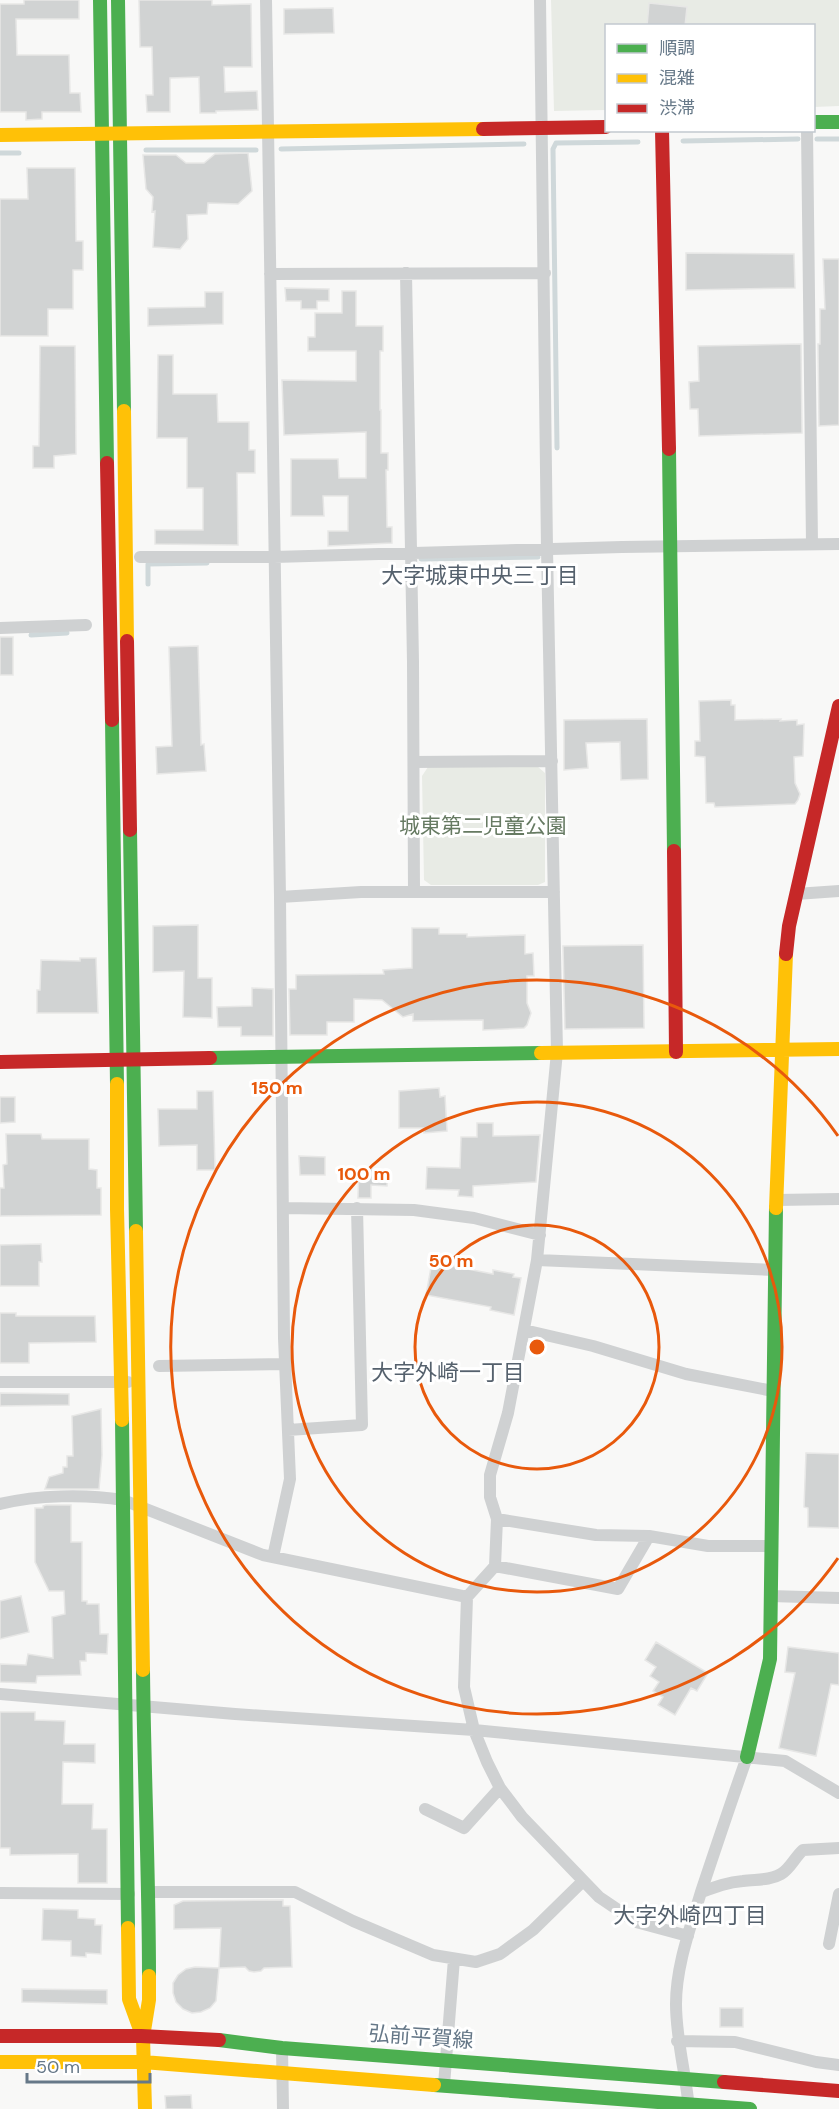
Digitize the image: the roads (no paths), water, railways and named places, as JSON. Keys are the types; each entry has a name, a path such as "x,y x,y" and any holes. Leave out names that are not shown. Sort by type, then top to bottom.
{"street":[{"path":"100,0 117,1060 117,1209 122,1382 129,1999 143,2037"},
{"path":"118,0 145,1822 149,1892 149,2000 143,2037 145,2109"},
{"path":"266,0 285,1364 290,1479 273,1557"},
{"path":"540,0 546,549 557,1052 537,1260 508,1413 490,1475 490,1497 497,1520 495,1566 467,1597 464,1687 474,1730 487,1762 500,1788 522,1817 582,1882 599,1897 636,1922 688,1936"},
{"path":"815,122 839,122"},
{"path":"0,135 605,127"},
{"path":"662,132 671,547 676,1052"},
{"path":"807,132 812,544"},
{"path":"406,273 414,892"},
{"path":"270,274 544,273"},
{"path":"140,557 274,557 649,546 839,544"},
{"path":"0,628 86,626"},
{"path":"688,2107 686,2078 678,2041 676,2003 678,1975 688,1936 747,1757 770,1659 774,1270 784,966 789,926 839,706"},
{"path":"414,762 552,761"},
{"path":"796,894 839,891"},
{"path":"280,897 361,892 554,892"},
{"path":"0,1062 839,1049"},
{"path":"776,1200 839,1199"},
{"path":"283,1208 414,1210 474,1218 540,1235"},
{"path":"288,1430 362,1425 357,1208"},
{"path":"537,1260 774,1270"},
{"path":"524,1330 593,1346 686,1374 772,1391"},
{"path":"159,1366 285,1364"},
{"path":"0,1382 138,1382"},
{"path":"0,1504 23,1498 105,1497 123,1500 263,1555 467,1597"},
{"path":"497,1520 596,1535 649,1536 708,1546 770,1546"},
{"path":"495,1566 618,1590 649,1536"},
{"path":"770,1596 839,1598"},
{"path":"0,1695 474,1730 785,1761 839,1793"},
{"path":"425,1809 464,1828 500,1788"},
{"path":"702,1892 721,1884 766,1879 779,1875 788,1869 795,1856 803,1850 839,1848"},
{"path":"149,1892 295,1892 353,1921 433,1955 476,1962 501,1953 533,1930 582,1882"},
{"path":"0,1893 129,1894"},
{"path":"830,1944 839,1894"},
{"path":"444,2085 454,1959"},
{"name":"弘前平賀線","path":"0,2036 235,2040 282,2048 839,2091"},
{"path":"678,2041 735,2042 839,2065"},
{"path":"282,2048 283,2109"},
{"path":"0,2062 143,2062 444,2085 688,2107 750,2109"}],"waterway":[{"path":"683,141 798,139"},
{"path":"817,139 839,139"},
{"path":"557,448 553,149 556,143 638,142"},
{"path":"281,149 524,144"},
{"path":"146,150 256,150"},
{"path":"0,153 19,153"},
{"path":"421,559 538,557"},
{"path":"148,584 148,564 207,563"},
{"path":"31,635 67,633"}],"district":[{"name":"大字城東中央三丁目","path":"480,575"},
{"name":"大字外崎一丁目","path":"448,1372"},
{"name":"大字外崎四丁目","path":"690,1915"}],"park label":[{"name":"城東第二児童公園","path":"483,826"}]}
